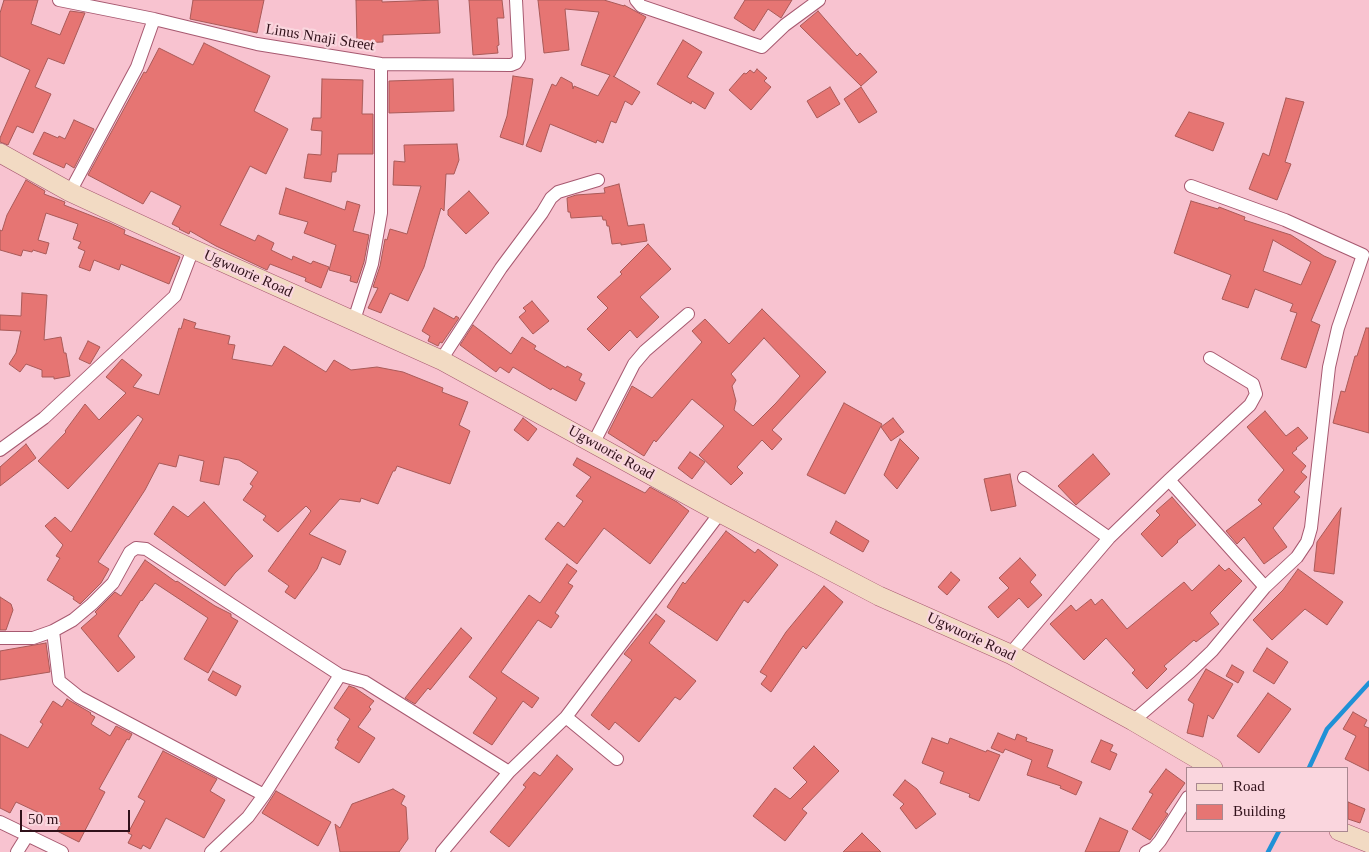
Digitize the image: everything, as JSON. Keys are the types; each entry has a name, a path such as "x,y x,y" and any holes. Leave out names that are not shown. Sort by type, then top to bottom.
{"street":[{"name":"Linus Nnaji Street","path":"59,0 154,19 257,44 381,64 511,65 516,63 519,58 516,0"},
{"path":"636,0 641,6 762,47 785,25 819,0"},
{"path":"70,192 137,67 154,19"},
{"path":"354,320 372,264 381,212 381,64"},
{"name":"Ugwuorie Road","path":"0,153 70,192 441,360 720,513 879,596 1010,654 1133,722 1208,767"},
{"path":"441,360 501,268 551,198 558,192 598,180"},
{"path":"1133,722 1212,651 1265,587 1297,557 1307,542 1311,528 1329,367 1338,328 1363,255 1285,220 1191,186"},
{"path":"0,450 44,418 175,296 193,249"},
{"path":"593,444 634,364 645,351 688,314"},
{"path":"1010,654 1110,538 1250,405 1256,394 1253,384 1210,358"},
{"path":"1024,478 1110,538"},
{"path":"1169,480 1265,587"},
{"path":"442,852 509,772 566,718 720,513"},
{"path":"0,638 33,638 53,631 73,620 113,583 130,552 136,548 146,549 340,675 365,682 509,772"},
{"path":"53,631 60,681 78,697 264,795"},
{"path":"211,852 248,817 340,675"},
{"path":"566,718 617,759"},
{"path":"1146,852 1154,848 1160,841 1186,800"},
{"path":"0,822 62,852"},
{"path":"1341,832 1369,844"},
{"path":"17,852 27,836"}],"building":[{"path":"4,0 38,0 31,24 60,35 70,11 85,13 64,64 48,58 35,87 51,94 33,133 17,126 8,145 0,142 0,138 30,70 0,56 0,13"},
{"path":"193,0 264,0 257,33 190,19"},
{"path":"356,0 382,0 382,2 438,0 440,33 383,35 383,42 357,43"},
{"path":"469,0 502,0 504,18 497,18 498,53 473,55"},
{"path":"538,0 604,0 624,5 646,17 614,77 640,92 632,105 625,101 616,123 611,121 603,143 597,140 596,143 550,124 541,152 526,146 552,84 556,86 561,77 572,83 573,89 574,86 598,96 610,75 581,65 599,12 565,9 569,50 544,53"},
{"path":"745,0 792,0 781,18 768,9 754,31 734,18"},
{"path":"818,11 857,56 860,53 877,72 861,86 800,26"},
{"path":"683,40 702,52 687,77 714,93 705,109 692,101 691,104 657,84"},
{"path":"204,43 270,76 254,111 288,129 266,174 250,166 220,225 255,241 258,235 274,243 271,250 292,260 293,256 311,264 313,261 329,267 321,288 305,281 306,278 270,264 267,270 216,246 190,231 189,234 179,229 172,224 181,206 151,191 143,204 88,175 159,48 193,65"},
{"path":"757,69 767,78 764,81 771,87 751,110 729,90 744,73 746,74 750,70 754,73"},
{"path":"513,76 533,79 523,145 500,137 507,116"},
{"path":"322,79 363,80 362,114 373,114 373,154 338,154 336,172 332,172 331,182 304,178 308,154 321,155 322,131 311,130 313,118 321,118"},
{"path":"453,79 454,111 389,113 389,81"},
{"path":"830,87 840,104 817,118 807,101"},
{"path":"861,87 877,112 859,123 844,99"},
{"path":"1286,98 1304,102 1285,162 1291,164 1277,200 1249,189 1263,153 1269,156"},
{"path":"1189,112 1224,123 1213,151 1175,136"},
{"path":"74,120 94,129 74,168 66,163 64,168 33,154 44,132 65,139"},
{"path":"457,144 459,160 454,174 446,174 444,211 441,208 424,267 408,301 390,293 381,313 368,308 378,288 373,287 380,266 385,239 387,240 390,229 407,234 421,186 393,185 394,161 405,162 404,145"},
{"path":"26,180 45,191 44,194 65,202 64,205 110,223 125,230 124,234 180,257 169,284 121,264 119,270 94,260 90,271 79,267 85,251 78,248 81,242 73,239 78,224 46,213 38,240 49,243 46,254 33,250 32,252 23,250 21,256 0,250 0,230 2,231 7,215"},
{"path":"619,184 628,226 644,224 647,241 621,245 621,243 612,244 609,226 607,226 606,220 603,220 602,216 571,218 570,212 568,212 567,198 576,195 605,193 604,188"},
{"path":"286,188 345,210 347,201 360,205 353,231 369,235 364,262 357,283 350,281 351,276 329,270 336,245 304,233 308,222 279,214"},
{"path":"469,191 489,213 466,234 448,215 448,210"},
{"path":"1191,201 1218,209 1219,207 1245,217 1244,220 1291,235 1324,256 1336,261 1311,321 1320,325 1306,368 1281,359 1297,313 1290,311 1293,304 1255,289 1248,308 1222,299 1231,275 1174,253","holes":["1273,240 1311,262 1301,285 1263,271"]},
{"path":"648,244 671,269 640,297 659,317 637,338 630,330 609,351 587,329 608,308 597,297 622,274 620,272"},
{"path":"22,293 47,295 44,340 61,337 70,376 54,379 54,377 42,377 42,370 26,364 20,372 9,364 16,353 21,331 0,330 0,315 21,316"},
{"path":"532,301 549,321 533,334 519,317 526,311 523,308"},
{"path":"434,308 454,319 456,316 459,318 438,346 428,341 430,336 422,331"},
{"path":"762,309 826,372 772,430 782,439 772,450 762,440 737,467 743,473 731,485 699,455 724,426 692,399 656,442 654,440 644,456 608,433 632,386 652,398 702,342 692,331 705,319 729,344","holes":["764,338 800,376 753,426 734,410 736,401 732,386 736,380 731,374"]},
{"path":"184,319 196,323 194,328 230,336 228,344 235,345 232,359 272,366 284,346 326,372 334,360 351,370 377,367 403,372 443,388 442,392 468,402 459,425 470,431 450,484 397,466 378,504 361,498 360,502 340,499 309,534 346,551 340,565 322,557 317,569 295,599 285,592 289,586 268,571 311,511 306,506 278,532 263,520 266,516 243,500 253,486 250,484 258,472 239,460 224,457 219,485 200,481 204,461 179,455 176,467 159,463 145,490 98,562 109,569 101,583 80,604 73,599 74,597 47,580 60,558 56,556 63,545 45,526 55,517 71,532 143,419 138,415 68,489 38,461 66,432 85,404 99,420 126,393 106,377 122,359 142,375 133,387 159,395 179,328 181,329"},
{"path":"473,325 511,354 522,337 536,346 534,349 566,368 567,366 582,374 579,380 585,383 576,401 552,388 551,390 513,367 509,373 500,367 496,372 460,345"},
{"path":"1366,328 1369,328 1369,433 1333,423 1341,391 1345,392 1355,356 1357,356"},
{"path":"88,341 100,347 90,364 79,359"},
{"path":"844,403 882,424 845,494 807,475"},
{"path":"1265,411 1286,436 1298,427 1308,438 1292,453 1306,466 1301,472 1307,477 1294,492 1300,497 1273,528 1287,547 1264,564 1244,537 1237,544 1226,531 1262,504 1258,500 1284,470 1247,427"},
{"path":"523,418 537,429 528,441 514,430"},
{"path":"893,418 904,432 891,441 881,427"},
{"path":"900,439 919,458 897,489 884,475"},
{"path":"26,444 36,458 0,486 0,467"},
{"path":"690,452 705,462 692,479 678,468"},
{"path":"1093,454 1110,474 1076,505 1058,486"},
{"path":"577,458 645,493 650,487 689,511 650,564 604,528 577,564 545,539 558,522 564,527 583,501 576,496 591,477 573,465"},
{"path":"1010,474 1016,506 991,511 984,479"},
{"path":"1172,497 1196,525 1162,557 1141,534 1160,515 1156,511"},
{"path":"204,502 253,556 235,573 225,586 154,534 173,506 188,517"},
{"path":"1341,508 1334,574 1314,571 1317,542"},
{"path":"836,521 869,541 863,552 830,533"},
{"path":"726,531 755,553 758,549 778,565 748,603 744,600 717,641 667,607 683,582 685,584"},
{"path":"1020,558 1036,575 1030,582 1042,595 1028,608 1019,598 998,618 988,607 1009,588 999,578"},
{"path":"145,560 176,582 231,614 231,617 238,621 208,673 184,659 208,618 155,583 141,600 118,636 135,657 118,672 81,628 97,614 95,612 115,592 121,596"},
{"path":"567,564 577,571 568,583 573,586 555,613 559,616 551,628 538,620 501,672 539,698 532,708 523,701 492,745 473,733 497,698 469,677 529,595 540,603"},
{"path":"1219,565 1225,571 1229,568 1242,581 1210,613 1219,624 1196,642 1194,640 1164,666 1167,669 1147,689 1132,673 1135,670 1106,638 1084,660 1050,624 1071,605 1076,611 1091,599 1095,605 1102,599 1127,629 1184,582 1192,591"},
{"path":"1298,569 1343,602 1327,625 1305,609 1272,640 1253,620 1283,590"},
{"path":"951,572 960,580 947,595 938,587"},
{"path":"824,586 843,602 806,649 803,646 771,692 761,684 767,676 760,672 786,632"},
{"path":"0,597 11,604 13,610 6,630 0,630"},
{"path":"656,614 665,621 649,643 696,681 680,700 675,697 639,742 615,722 609,730 591,715 632,660 624,654"},
{"path":"461,628 472,638 430,690 428,688 415,704 405,698"},
{"path":"46,643 50,672 0,680 0,651"},
{"path":"1267,648 1288,662 1274,684 1253,671"},
{"path":"1232,665 1244,672 1238,683 1226,676"},
{"path":"1206,669 1233,684 1213,719 1208,715 1203,737 1187,733 1194,704 1188,700"},
{"path":"213,671 241,686 236,696 208,680"},
{"path":"349,686 374,701 369,707 371,709 358,727 375,738 359,763 335,748 339,741 337,740 350,719 334,708"},
{"path":"1268,693 1291,709 1259,753 1237,736"},
{"path":"67,699 91,713 95,717 91,724 110,736 116,726 132,734 129,740 127,739 99,789 105,792 79,842 57,831 61,823 16,802 10,813 0,808 0,734 28,748 43,724 40,722 53,701 62,707"},
{"path":"1353,712 1367,720 1364,726 1369,728 1369,771 1345,759 1356,736 1343,729"},
{"path":"998,733 1015,740 1017,734 1027,738 1026,741 1053,750 1047,767 1082,782 1076,795 1060,788 1061,786 1027,775 1032,760 1005,749 1003,753 991,748"},
{"path":"932,738 948,744 950,738 986,752 987,750 1000,755 979,801 969,797 970,794 940,783 944,772 922,763"},
{"path":"1101,740 1113,745 1110,751 1117,754 1110,770 1091,762"},
{"path":"814,746 839,771 802,809 807,813 785,841 753,816 775,788 790,799 807,782 793,768"},
{"path":"163,751 217,779 210,791 225,800 204,838 166,818 150,849 143,845 141,849 128,843 132,835 128,833 145,801 138,797"},
{"path":"557,755 573,769 509,847 490,832 526,787 523,785 534,772 540,776"},
{"path":"1166,769 1185,783 1165,812 1168,814 1150,840 1132,829 1153,794 1149,792"},
{"path":"905,780 917,789 936,814 916,829 900,808 904,804 893,795"},
{"path":"393,789 405,796 401,804 406,807 408,839 399,852 340,852 335,824 340,828 352,804"},
{"path":"276,791 331,822 318,846 262,813"},
{"path":"1349,802 1365,809 1360,823 1349,819"},
{"path":"1100,818 1128,831 1119,852 1085,852"},
{"path":"862,833 881,852 843,852"}],"waterway":[{"path":"1309,767 1327,729 1369,683"},
{"path":"1268,852 1278,832"}]}
